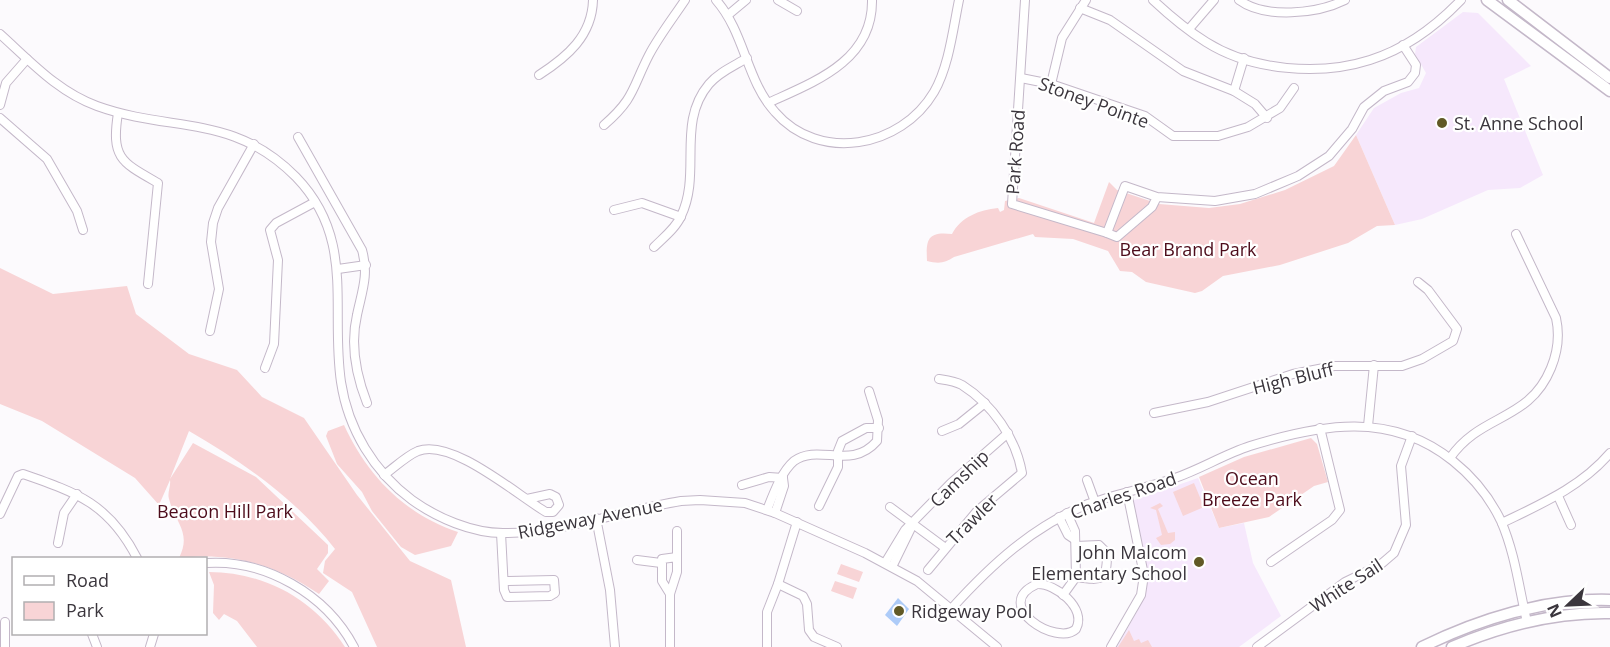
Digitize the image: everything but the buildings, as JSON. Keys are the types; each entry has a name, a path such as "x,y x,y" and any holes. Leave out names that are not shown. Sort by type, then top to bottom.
{"main road":[{"path":"1487,0 1610,91"},
{"path":"1508,0 1610,78"},
{"path":"1422,647 1478,623 1524,610 1562,603 1610,600"},
{"path":"1452,647 1477,636 1527,622 1561,616 1610,613"}],"street":[{"path":"539,75 572,50 582,38 590,23 593,0"},
{"path":"604,125 621,110 634,93 648,56 685,0"},
{"path":"716,0 728,15 768,103 782,120 798,131 839,144 860,144 888,134 918,113 937,86 959,0"},
{"path":"728,15 746,0"},
{"path":"778,0 797,11"},
{"path":"768,103 789,91 822,79 848,59 858,48 867,30 872,0"},
{"name":"Park Road","path":"1025,0 1012,204 1107,233"},
{"path":"1051,84 1062,38 1086,0"},
{"path":"1153,0 1208,44 1244,58 1278,66 1316,68 1371,60 1403,45 1439,20 1461,0"},
{"path":"1189,30 1214,0"},
{"path":"1239,0 1262,9 1282,12 1323,8 1346,1"},
{"path":"1080,8 1110,20 1183,71 1234,91 1255,104 1268,118"},
{"name":"Ridgeway Avenue","path":"0,34 54,83 76,97 118,113 213,128 254,144 295,176 315,202 330,236 338,269 340,368 344,398 355,430 384,475 410,498 438,515 482,531 501,533 543,530 662,504 700,500 745,503 800,524 917,581 997,647"},
{"path":"1157,197 1152,207 1117,237 1107,233 1125,186 1157,197 1215,201 1238,198 1278,185 1322,162 1352,129 1364,107 1384,91 1408,82 1415,74 1416,65 1403,45"},
{"path":"654,247 681,217 690,188 689,130 699,99 719,75 747,58"},
{"path":"1234,91 1244,58"},
{"path":"0,105 6,83 27,59"},
{"name":"Stoney Pointe","path":"1021,78 1051,84 1145,116 1173,136 1218,136 1268,118 1280,108 1294,88"},
{"path":"118,113 114,136 122,158 134,169 158,183 148,284"},
{"path":"0,118 47,159 77,212 83,230"},
{"path":"298,137 362,250 366,265 367,277 357,316 354,341 357,377 367,403"},
{"path":"210,330 217,309 219,289 211,242 213,223 218,208 254,144"},
{"path":"265,368 274,344 278,260 270,230 276,223 315,202"},
{"path":"614,210 642,203 681,217"},
{"path":"1450,458 1460,444 1480,427 1506,416 1533,398 1554,361 1559,333 1556,318 1516,234"},
{"path":"338,269 366,265"},
{"name":"High Bluff","path":"1154,413 1208,402 1293,374 1334,366 1402,366 1422,359 1453,341 1457,328 1428,290 1418,282"},
{"path":"1368,426 1374,365"},
{"path":"939,379 960,383 985,403 1008,433"},
{"path":"771,512 789,466 804,456 852,457 877,441 879,428 869,391"},
{"path":"942,431 958,424 985,403"},
{"name":"Charles Road","path":"952,608 1008,551 1063,515 1096,502 1128,496 1177,478 1249,446 1320,428 1368,426 1412,436 1434,446 1477,482 1502,523 1514,560 1527,622"},
{"path":"819,506 835,474 839,445 845,437 866,428 879,428"},
{"path":"1272,562 1332,520 1340,510 1320,428"},
{"name":"Trawler","path":"928,570 944,547 977,510 1022,473 1020,460 1008,433"},
{"name":"Camship","path":"888,565 905,531 951,483 1008,433"},
{"name":"White Sail","path":"1257,647 1345,582 1380,565 1394,553 1407,525 1401,466 1412,436"},
{"path":"384,475 416,452 433,448 475,464 527,499"},
{"path":"1502,523 1558,496 1596,470 1610,453"},
{"path":"0,514 21,473 77,494 102,510 117,526 135,557"},
{"path":"742,485 769,477 783,478"},
{"path":"1089,480 1096,502"},
{"path":"58,543 64,513 77,494"},
{"path":"1111,647 1141,595 1144,575 1128,496"},
{"path":"1558,496 1571,525"},
{"path":"890,507 944,547"},
{"path":"1063,515 1075,531 1076,577 1063,595"},
{"path":"596,518 610,590 615,647"},
{"path":"767,647 767,612 790,544 795,541 800,524"},
{"path":"670,647 670,594 677,572 677,531"},
{"path":"501,533 505,581 507,597 550,596 555,592 554,580 505,581"},
{"path":"1075,542 1099,545 1107,552 1107,572 1104,577 1098,580 1076,577"},
{"path":"670,594 662,581 661,563 666,558 677,557"},
{"path":"637,560 661,563"},
{"path":"207,563 245,566 286,580 320,603 334,618 354,647"},
{"path":"778,584 803,596 807,604 809,630 814,637 837,647"},
{"path":"1044,584 1063,595 1076,610 1078,620 1076,629 1061,640 1046,638 1025,619 1019,603 1021,597 1031,587 1044,584"},
{"path":"5,647 6,622"}],"shaded area":[{"name":"St. Anne School","path":"1463,12 1478,13 1531,66 1504,79 1543,175 1520,188 1488,190 1422,219 1395,225 1356,135 1374,108 1401,93 1419,88 1426,73 1415,54 1416,47"},
{"name":"John Malcom Elementary School","path":"1198,478 1219,528 1244,523 1253,563 1281,616 1239,647 1117,647 1138,610 1147,574 1132,501"}],"green space":[{"name":"Bear Brand Park","path":"1356,135 1395,225 1377,226 1348,243 1280,265 1223,276 1202,291 1195,293 1146,282 1132,272 1120,271 1108,251 1073,239 1035,237 1033,234 954,257 945,262 927,261 930,238 937,234 952,234 960,223 977,213 998,208 1000,212 1004,210 1005,201 1019,198 1094,223 1109,182 1117,190 1159,204 1209,208 1240,204 1285,190 1334,166"},
{"name":"Beacon Hill Park","path":"0,268 53,294 127,286 136,314 189,354 237,370 262,397 304,418 357,495 410,561 451,580 466,647 377,647 352,592 323,573 325,561 335,549 320,531 268,483 189,431 170,479 193,443 256,477 328,545 328,553 317,569 329,581 319,594 286,575 252,562 217,557 179,557 184,541 169,499 170,480 159,505 135,478 42,421 0,404"},
{"path":"344,425 364,460 389,490 421,515 458,532 451,546 415,555 401,547 372,511 362,492 337,464 326,436 328,431"},
{"name":"Ocean Breeze Park","path":"1311,438 1317,444 1328,482 1314,486 1269,517 1219,528 1199,477 1244,457"},
{"path":"1194,483 1204,507 1183,516 1173,492"},
{"path":"1160,503 1163,506 1158,509 1168,533 1175,532 1175,540 1170,544 1161,545 1156,538 1162,535 1156,510 1150,508"},
{"path":"841,564 863,572 859,582 837,574"},
{"path":"209,572 250,577 287,592 319,615 345,647 257,647 237,621 224,614 219,620 213,613 214,585"},
{"path":"835,581 857,588 853,599 831,591"},
{"path":"1129,630 1134,641 1139,639 1141,643 1148,640 1152,647 1118,647"}],"water":[{"name":"Ridgeway Pool","path":"898,598 909,609 897,626 885,615"}],"place":[{"name":"St. Anne School","path":"1442,123"},
{"name":"John Malcom Elementary School","path":"1199,562"},
{"name":"Ridgeway Pool","path":"899,611"}]}
